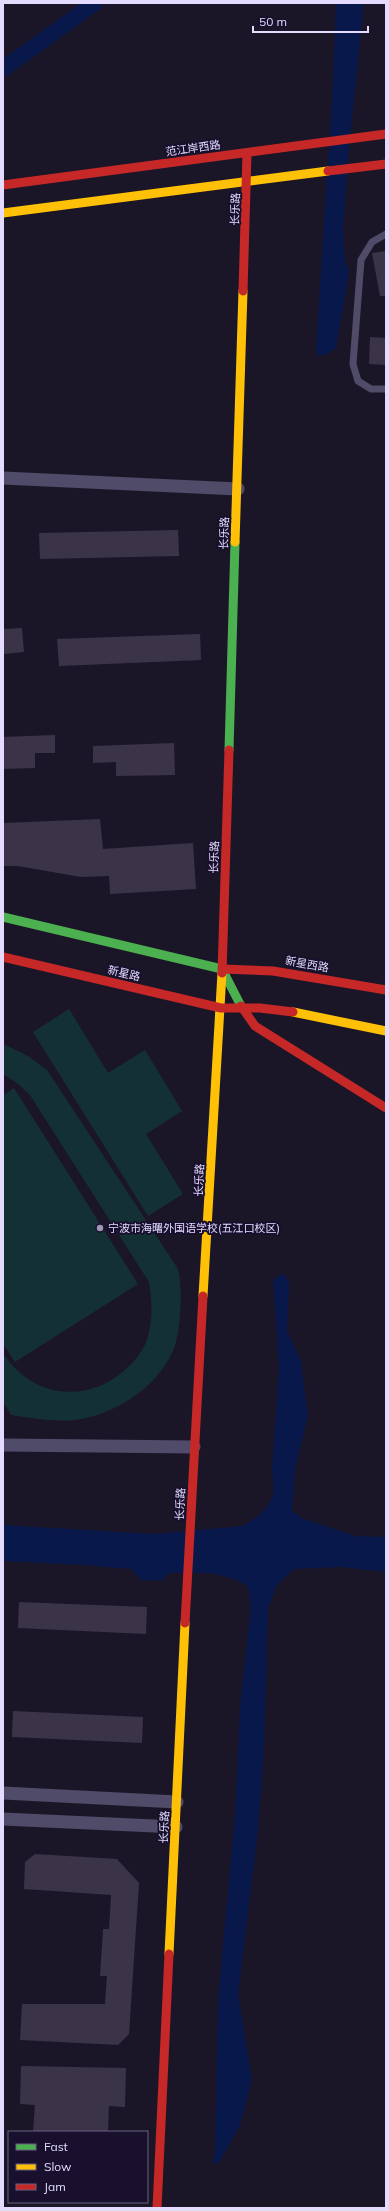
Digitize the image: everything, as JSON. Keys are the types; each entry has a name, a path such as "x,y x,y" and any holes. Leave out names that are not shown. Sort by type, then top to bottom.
{"street":[{"name":"范江岸西路","path":"3,185 386,134"},
{"name":"长乐路","path":"157,2208 194,1447 221,1008 248,153"},
{"path":"3,213 247,183 386,164"},
{"path":"3,478 238,489"},
{"name":"新星西路","path":"3,917 198,962 222,969 273,971 386,990"},
{"name":"新星路","path":"3,957 221,1008 241,1006"},
{"path":"222,969 241,1006 256,1026 386,1108"},
{"path":"241,1006 262,1008 386,1031"},
{"path":"3,1445 194,1447"},
{"path":"3,1793 177,1802"},
{"path":"3,1819 176,1827"}],"lane":[{"path":"386,234 372,242 361,260 353,364 358,381 371,388 386,389"}],"green space":[{"path":"69,1009 108,1073 145,1050 182,1111 146,1134 183,1194 148,1216 33,1032"},
{"path":"3,1044 28,1056 47,1070 178,1269 181,1300 179,1324 175,1345 165,1366 144,1389 132,1398 118,1406 90,1417 75,1420 59,1420 11,1415 3,1402 3,1353 15,1368 28,1379 43,1387 60,1391 76,1392 93,1388 109,1381 132,1363 147,1341 151,1316 149,1282 30,1095 17,1083 3,1074"},
{"path":"14,1088 138,1284 15,1362 3,1344 3,1095"}],"shaded area":[{"path":"336,3 364,3 349,148 343,228 345,261 349,270 347,286 336,348 326,355 317,355 316,348 332,99"},
{"path":"283,1273 289,1282 287,1330 301,1362 308,1416 295,1469 292,1511 302,1518 355,1536 386,1537 386,1572 341,1567 294,1569 277,1585 268,1609 264,1751 258,1831 238,1994 252,2080 240,2125 220,2162 213,2164 215,2151 218,1999 235,1816 240,1707 251,1607 248,1586 228,1577 210,1574 169,1573 162,1581 141,1580 131,1569 3,1561 3,1525 154,1534 243,1526 260,1515 269,1504 274,1492 272,1469 279,1368 273,1280"}],"building":[{"path":"386,251 386,296 380,296 372,253"},
{"path":"370,337 386,338 386,365 369,364"},
{"path":"178,530 179,556 40,559 39,533"},
{"path":"22,628 24,652 3,654 3,629"},
{"path":"200,634 201,660 59,666 57,639"},
{"path":"55,735 55,753 35,753 35,768 3,769 3,737"},
{"path":"174,743 175,775 116,776 116,762 93,763 93,746"},
{"path":"100,819 103,849 193,843 196,889 110,894 109,876 81,877 18,866 3,866 3,823"},
{"path":"19,1602 147,1607 146,1634 18,1628"},
{"path":"13,1711 143,1717 142,1743 12,1737"},
{"path":"35,1854 117,1859 139,1883 129,2034 118,2045 20,2040 22,2004 105,2004 107,1976 100,1976 103,1929 109,1929 111,1895 24,1889 25,1862"},
{"path":"21,2066 126,2068 125,2107 109,2106 108,2131 33,2131 35,2105 20,2104"}],"waterway":[{"path":"3,69 95,3"}],"traffic: fast":[{"path":"229,750 235,542"},
{"path":"3,917 222,969 241,1006"}],"traffic: slow":[{"path":"3,213 328,171"},
{"path":"235,542 243,291"},
{"path":"203,1296 222,973"},
{"path":"293,1012 386,1031"},
{"path":"169,1954 185,1623"}],"traffic: jam":[{"path":"3,185 386,134"},
{"path":"243,291 247,153"},
{"path":"328,171 386,164"},
{"path":"222,973 229,750"},
{"path":"3,957 221,1008 260,1008 293,1012"},
{"path":"222,969 273,971 386,990"},
{"path":"241,1006 255,1026 386,1108"},
{"path":"185,1623 203,1296"},
{"path":"157,2208 169,1954"}],"place":[{"name":"宁波市海曙外国语学校(五江口校区)","path":"100,1228"}]}
